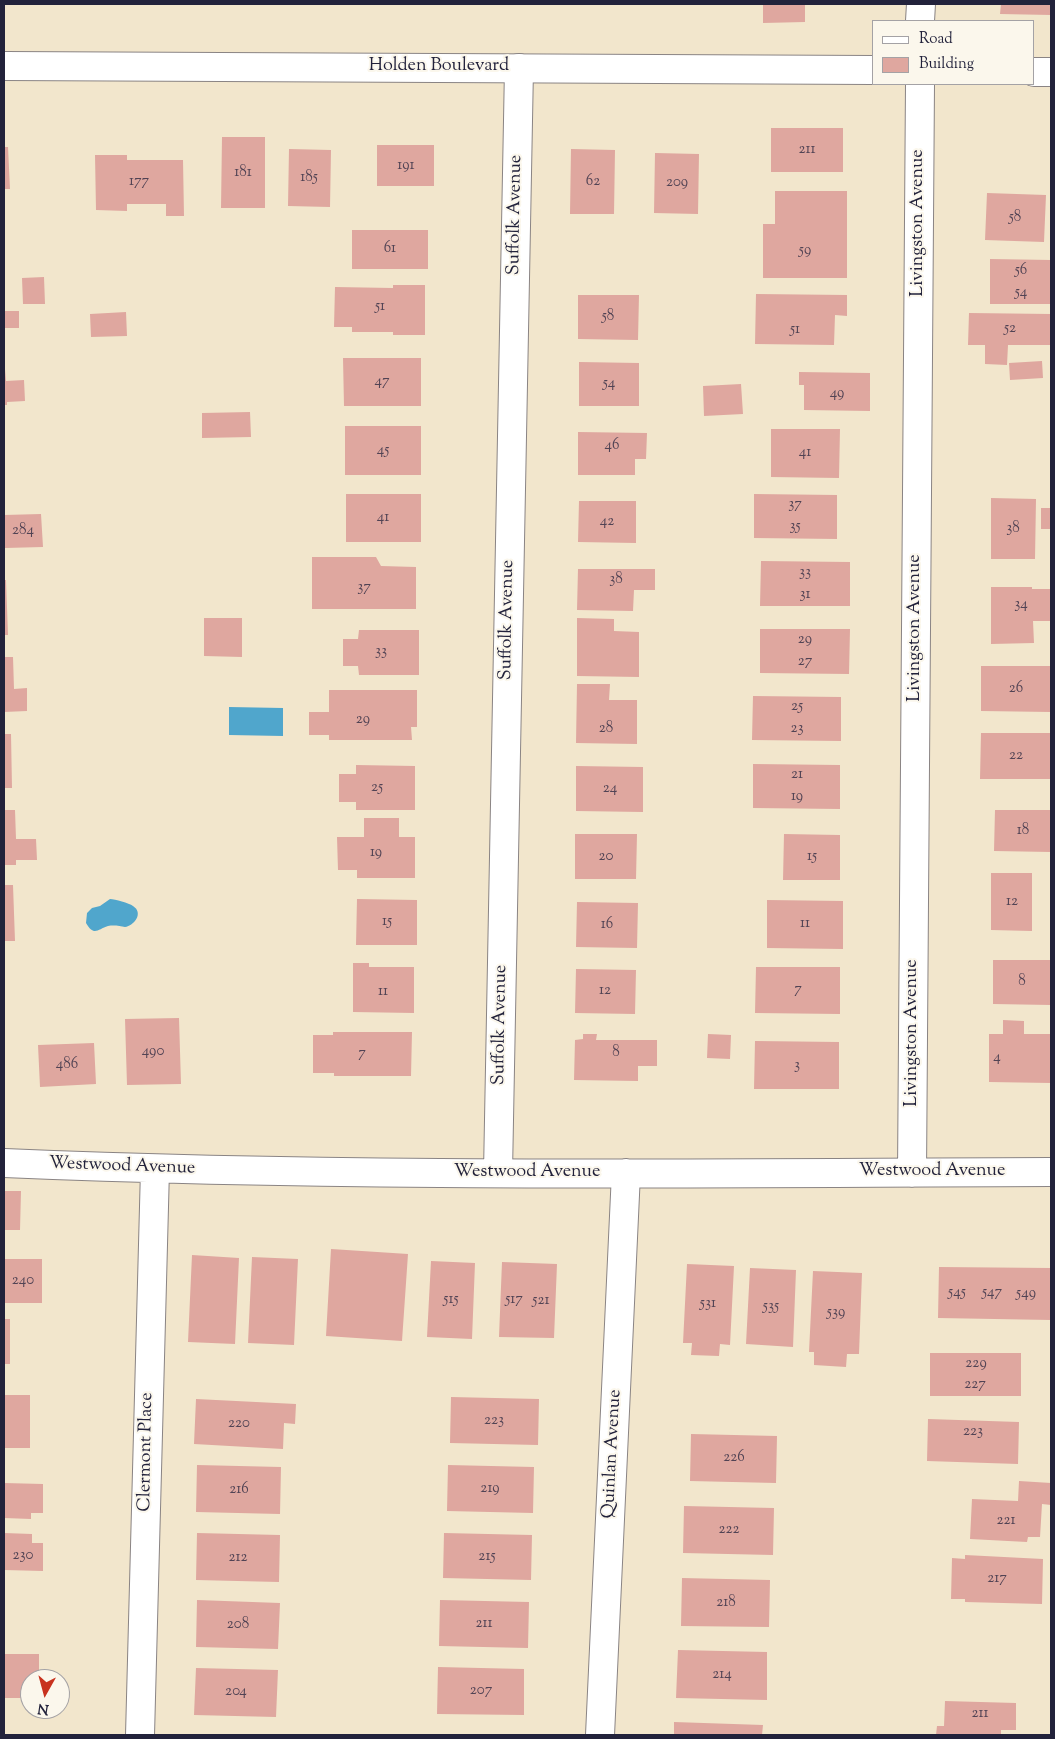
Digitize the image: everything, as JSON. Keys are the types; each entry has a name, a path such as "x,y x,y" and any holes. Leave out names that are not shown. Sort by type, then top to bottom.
{"street":[{"path":"920,20 921,4"},
{"name":"Holden Boulevard","path":"4,66 872,70"},
{"name":"Suffolk Avenue","path":"498,1172 519,68"},
{"path":"1035,72 1051,72"},
{"name":"Livingston Avenue","path":"912,1172 920,85"},
{"name":"Westwood Avenue","path":"4,1163 155,1169 498,1172 1051,1172"},
{"name":"Clermont Place","path":"140,1735 155,1169"},
{"name":"Quinlan Avenue","path":"600,1735 626,1173"}],"water":[{"path":"229,707 283,708 283,736 229,735"},
{"path":"110,899 122,901 133,906 138,912 136,919 132,924 125,927 108,926 96,931 91,930 86,923 87,913 92,908 100,906"}],"building":[{"path":"763,4 805,4 805,22 763,23"},
{"path":"1001,4 1051,4 1051,15 1000,14"},
{"path":"771,128 843,128 843,172 771,172"},
{"path":"222,137 265,137 265,208 221,208"},
{"path":"377,145 434,145 434,186 377,186"},
{"path":"4,147 8,147 10,189 4,189"},
{"path":"289,149 331,150 330,207 288,206"},
{"path":"571,149 615,150 614,214 570,214"},
{"path":"655,153 699,154 698,214 654,213"},
{"path":"95,155 127,155 127,160 183,160 184,216 166,216 166,204 127,204 127,211 96,210"},
{"path":"775,191 847,191 847,278 763,278 763,224 775,224"},
{"path":"987,193 1046,195 1044,242 985,240"},
{"path":"352,230 428,230 428,269 352,269"},
{"path":"990,259 1051,260 1051,304 990,304"},
{"path":"44,277 45,304 23,304 22,278"},
{"path":"393,285 425,285 425,335 393,335 393,332 352,332 352,327 334,327 335,287 393,288"},
{"path":"756,294 847,295 847,316 835,315 834,345 755,344"},
{"path":"578,295 639,295 638,340 578,339"},
{"path":"4,311 19,311 19,328 4,328"},
{"path":"126,312 127,336 91,337 90,314"},
{"path":"969,313 1051,314 1051,345 1008,345 1007,365 985,364 985,345 968,345"},
{"path":"343,358 421,358 421,406 344,406"},
{"path":"1042,361 1043,378 1010,380 1009,363"},
{"path":"579,362 639,363 639,406 579,406"},
{"path":"4,369 6,381 24,380 25,401 7,402 7,405 4,405"},
{"path":"799,372 870,373 870,411 804,410 804,385 799,385"},
{"path":"741,384 743,414 704,416 703,386"},
{"path":"250,412 251,437 202,438 202,413"},
{"path":"345,426 421,426 421,475 345,475"},
{"path":"771,429 840,429 839,478 771,477"},
{"path":"578,432 647,433 646,459 635,459 635,475 578,475"},
{"path":"346,494 421,494 421,542 346,542"},
{"path":"754,494 837,495 837,539 754,538"},
{"path":"991,498 1036,499 1035,559 991,559"},
{"path":"579,501 636,501 636,543 578,542"},
{"path":"1041,508 1051,508 1051,529 1041,529"},
{"path":"41,514 43,547 5,548 4,553 4,515"},
{"path":"312,557 376,557 381,566 416,567 416,609 312,609"},
{"path":"761,561 850,562 850,606 760,606"},
{"path":"578,569 655,569 655,590 634,590 633,611 577,610"},
{"path":"4,580 6,580 8,635 4,635"},
{"path":"991,587 1051,589 1051,621 1033,621 1034,643 991,644"},
{"path":"204,618 242,618 242,657 204,656"},
{"path":"577,618 614,619 614,631 639,632 639,677 577,676"},
{"path":"760,629 850,629 849,674 760,673"},
{"path":"359,630 419,630 419,675 359,675 358,666 343,666 343,639 358,639"},
{"path":"4,657 13,657 14,689 27,688 27,711 4,712"},
{"path":"981,666 1051,666 1051,712 981,711"},
{"path":"577,684 610,684 609,700 637,700 637,744 576,743"},
{"path":"329,690 417,690 417,727 411,727 412,740 329,740 329,735 309,735 309,712 329,712"},
{"path":"753,696 841,697 841,741 752,740"},
{"path":"981,733 1051,733 1051,779 980,779"},
{"path":"4,734 11,734 12,788 4,788"},
{"path":"753,764 840,765 840,809 753,808"},
{"path":"356,765 415,766 415,810 356,810 356,802 339,802 339,774 356,774"},
{"path":"576,766 643,767 643,812 576,811"},
{"path":"4,810 15,810 16,839 36,839 37,860 16,860 16,865 4,865"},
{"path":"995,810 1051,810 1051,852 994,851"},
{"path":"364,818 399,818 399,837 415,837 415,878 357,878 357,870 338,870 337,837 364,837"},
{"path":"575,834 637,834 636,879 575,879"},
{"path":"784,834 840,835 840,880 783,880"},
{"path":"991,873 1032,873 1032,931 991,930"},
{"path":"4,885 13,885 15,941 4,941"},
{"path":"357,899 417,900 417,945 356,945"},
{"path":"767,900 843,901 843,949 767,948"},
{"path":"577,902 638,903 637,948 576,947"},
{"path":"993,960 1051,960 1051,1005 993,1004"},
{"path":"353,963 369,963 369,967 414,967 414,1013 353,1012"},
{"path":"756,967 840,967 840,1014 755,1013"},
{"path":"576,969 636,970 635,1014 575,1013"},
{"path":"179,1018 181,1084 127,1085 125,1019"},
{"path":"1003,1020 1024,1021 1024,1034 1051,1034 1051,1083 989,1082 989,1034 1003,1034"},
{"path":"333,1032 412,1032 411,1076 334,1076 334,1073 313,1073 313,1035 333,1035"},
{"path":"583,1034 597,1034 596,1040 657,1040 657,1066 638,1066 638,1081 574,1080 575,1040 583,1039"},
{"path":"708,1034 731,1035 730,1059 707,1058"},
{"path":"755,1041 839,1042 839,1089 754,1089"},
{"path":"94,1043 96,1084 40,1087 38,1045"},
{"path":"4,1191 21,1191 20,1230 4,1230"},
{"path":"331,1249 408,1254 402,1341 326,1336"},
{"path":"192,1255 239,1258 235,1344 188,1342"},
{"path":"252,1257 298,1259 294,1345 248,1343"},
{"path":"4,1259 42,1259 42,1303 4,1303"},
{"path":"431,1261 475,1263 472,1339 427,1337"},
{"path":"502,1262 557,1264 554,1338 499,1337"},
{"path":"687,1264 734,1266 730,1345 720,1344 719,1356 691,1355 692,1343 683,1343"},
{"path":"939,1267 1051,1268 1051,1320 938,1318"},
{"path":"750,1268 796,1270 793,1347 746,1344"},
{"path":"813,1271 862,1273 859,1354 847,1354 846,1367 814,1365 814,1352 809,1352"},
{"path":"4,1319 10,1319 10,1364 4,1364"},
{"path":"930,1353 1021,1353 1021,1396 930,1396"},
{"path":"4,1395 30,1395 30,1448 4,1448"},
{"path":"451,1397 539,1399 538,1445 450,1443"},
{"path":"196,1399 296,1404 295,1424 284,1423 283,1449 194,1444"},
{"path":"928,1419 1019,1422 1018,1464 927,1461"},
{"path":"691,1434 777,1436 776,1483 690,1481"},
{"path":"197,1465 281,1467 280,1514 196,1512"},
{"path":"448,1465 534,1467 533,1513 447,1511"},
{"path":"1019,1481 1051,1483 1051,1505 1042,1504 1040,1537 1028,1537 1027,1542 970,1539 972,1499 1018,1501"},
{"path":"4,1483 43,1484 43,1513 31,1513 31,1519 4,1518"},
{"path":"684,1506 774,1508 773,1555 683,1553"},
{"path":"4,1533 32,1534 32,1543 43,1543 43,1571 4,1570"},
{"path":"197,1533 280,1535 279,1582 196,1580"},
{"path":"444,1533 532,1535 531,1580 443,1578"},
{"path":"965,1555 1043,1559 1042,1604 965,1602 965,1599 951,1599 952,1558 965,1559"},
{"path":"682,1578 770,1580 769,1627 681,1626"},
{"path":"197,1600 280,1603 278,1649 196,1647"},
{"path":"440,1600 529,1602 528,1648 439,1646"},
{"path":"678,1650 767,1652 767,1700 676,1698"},
{"path":"4,1654 39,1654 39,1669 20,1669 20,1698 4,1698"},
{"path":"438,1667 524,1669 524,1715 437,1714"},
{"path":"196,1668 278,1670 276,1717 194,1715"},
{"path":"945,1701 1016,1703 1016,1730 1001,1730 1001,1735 936,1735 937,1726 944,1726"},
{"path":"674,1722 763,1725 762,1735 674,1735"}]}
